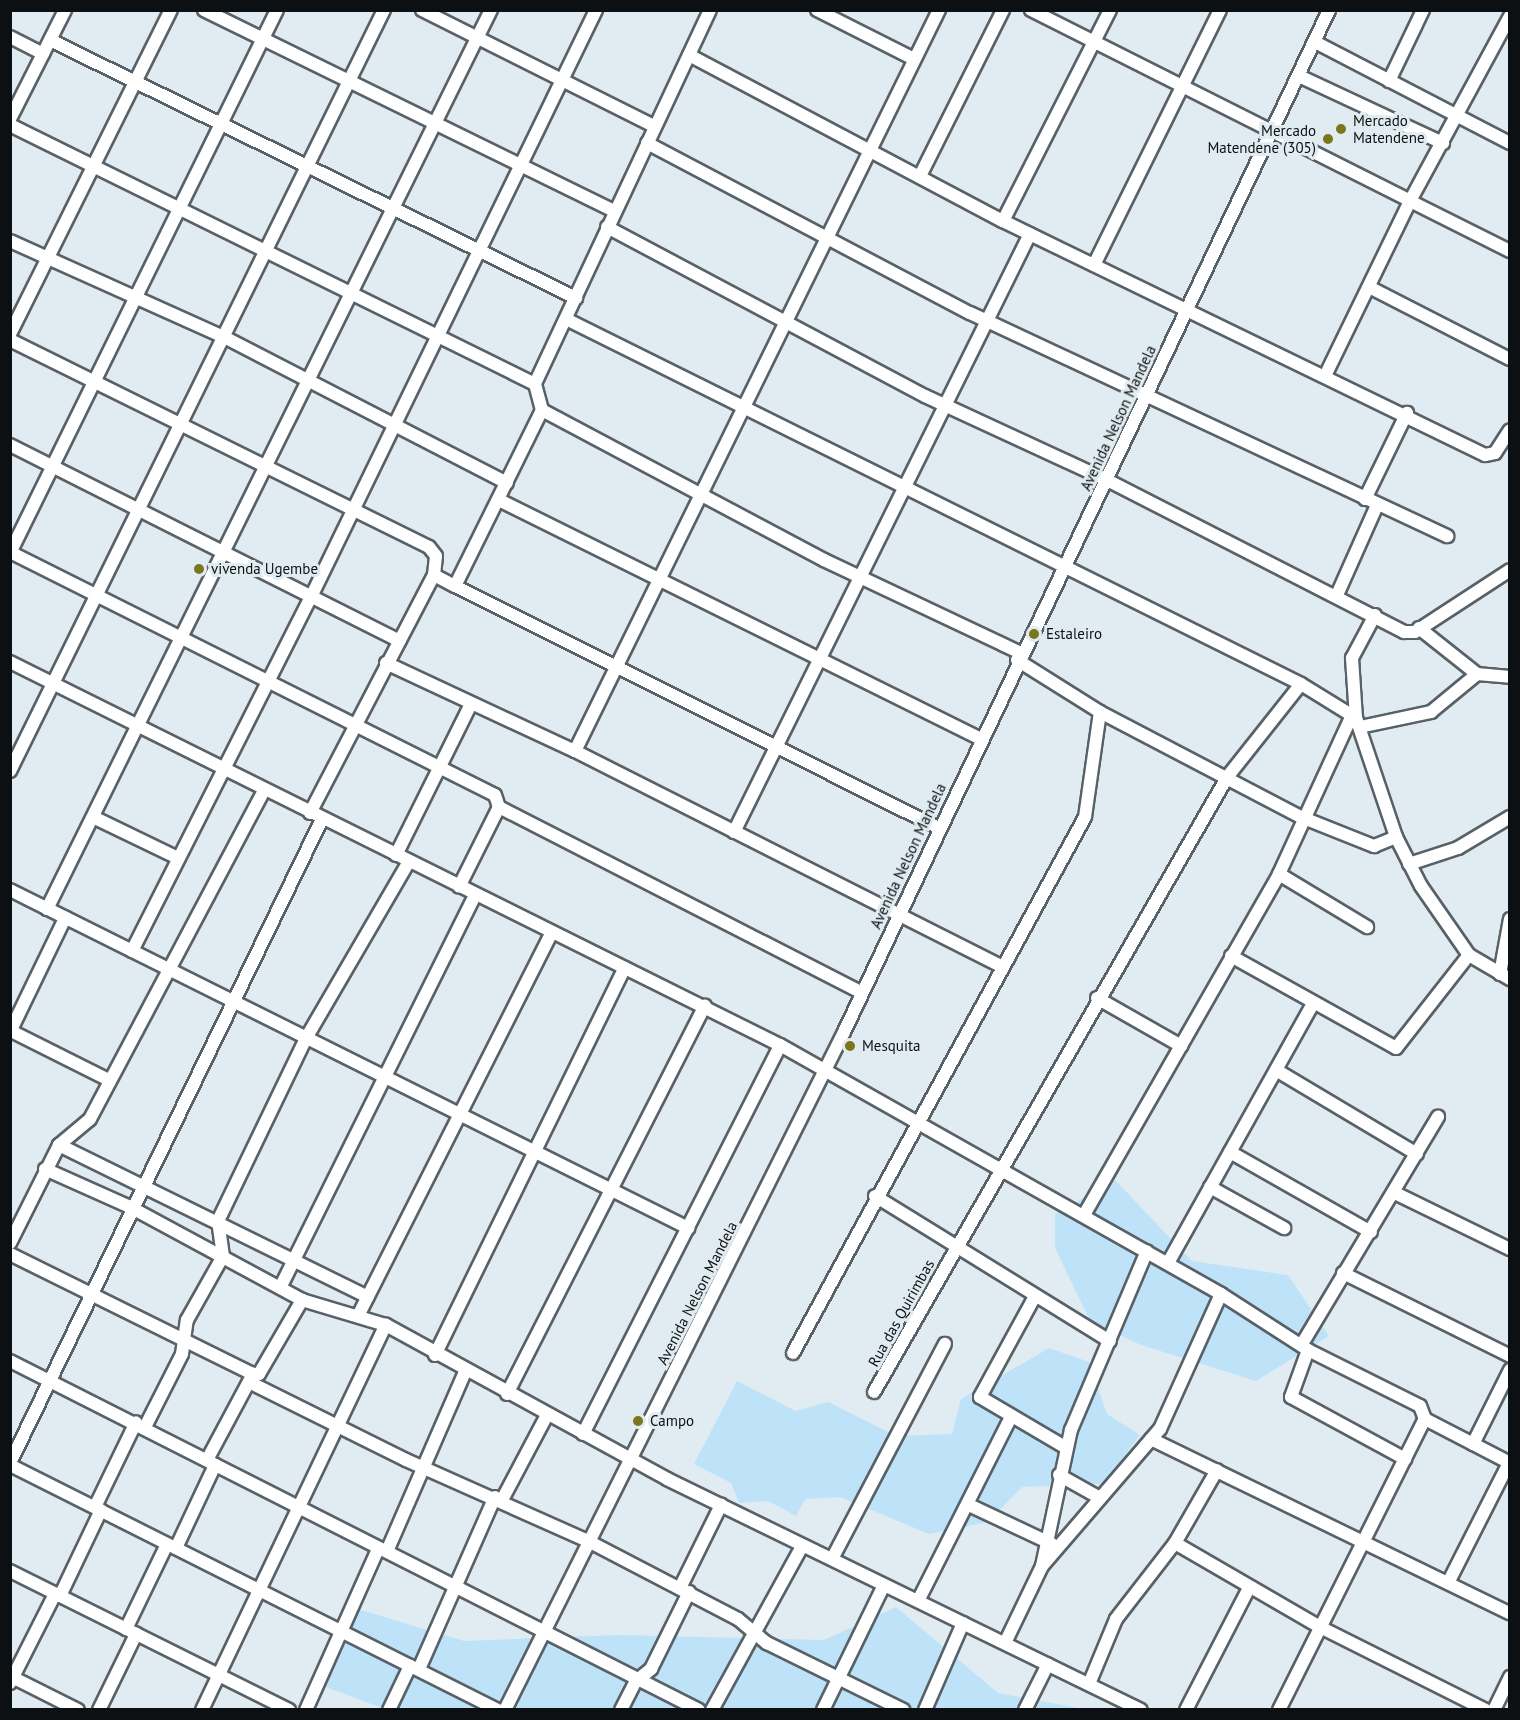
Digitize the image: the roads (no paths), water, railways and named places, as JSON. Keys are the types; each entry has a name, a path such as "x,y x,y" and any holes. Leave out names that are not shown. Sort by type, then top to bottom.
{"street":[{"path":"10,119 65,10"},
{"path":"10,334 171,10"},
{"path":"204,10 614,211"},
{"path":"277,10 52,465 11,553 352,726 495,795 500,807 862,993"},
{"path":"10,771 137,511 226,338 384,10"},
{"path":"422,10 654,126"},
{"path":"47,909 309,382 391,207 491,10"},
{"path":"132,951 354,510 596,10"},
{"path":"455,586 542,410 535,384 710,10"},
{"path":"817,10 914,59"},
{"path":"575,751 702,495 741,407 939,10"},
{"path":"920,176 1003,10"},
{"path":"1031,10 1509,251"},
{"path":"1004,221 1110,10"},
{"path":"1094,265 1220,10"},
{"name":"Avenida Nelson Mandela","path":"505,1710 826,1070 979,738 1107,480 1186,308 1329,10"},
{"path":"1389,81 1424,10"},
{"path":"1326,374 1410,201 1509,16"},
{"path":"10,37 43,54"},
{"path":"50,40 480,253 576,298"},
{"path":"1315,42 1509,143"},
{"path":"689,55 871,148 1004,221 1407,413 1490,456 1509,430"},
{"path":"1299,76 1443,143"},
{"path":"10,125 351,296 535,384"},
{"path":"646,143 828,235 970,313 989,318 1147,392 1371,502 1447,536"},
{"path":"607,226 945,405 1107,480 1337,595 1404,632 1419,628 1509,570"},
{"path":"734,832 901,489 1030,234"},
{"path":"10,242 50,255 226,338 507,483"},
{"path":"1369,287 1509,359"},
{"path":"566,319 901,489 1301,684 1356,720 1431,712 1477,674"},
{"path":"10,340 429,547 436,556 434,575 352,726 310,813"},
{"path":"542,410 824,560 861,573 1019,657 1100,712 1228,776 1301,817 1374,846 1396,837"},
{"path":"1337,595 1407,413"},
{"path":"10,445 399,641"},
{"path":"499,500 979,738"},
{"path":"434,575 937,827"},
{"path":"1375,615 1352,658 1357,674 1356,720 1396,837 1409,864 1469,955 1507,978 1509,919"},
{"path":"1419,628 1477,674 1509,677"},
{"path":"10,662 551,934 705,1006 780,1045 1168,1263 1305,1347 1420,1406 1425,1419 1509,1463 1448,1583"},
{"path":"387,663 575,751 734,832 898,911 1003,967"},
{"name":"Rua das Quirimbas","path":"874,1392 1097,998 1228,776 1301,684"},
{"path":"396,855 471,704"},
{"path":"793,1353 916,1120 1085,817 1100,712"},
{"path":"1084,1215 1279,874 1301,817 1356,720"},
{"path":"10,1243 59,1145 90,1119 165,968 264,790"},
{"path":"459,887 500,807"},
{"path":"93,817 178,858"},
{"path":"1409,864 1458,848 1509,817"},
{"path":"322,819 10,1464 498,1710"},
{"path":"78,1710 12,1678 58,1595 140,1424 182,1354 187,1320 223,1256 218,1221 305,1040 409,861"},
{"path":"1279,874 1367,927"},
{"path":"10,890 305,1040 688,1228"},
{"path":"281,1287 475,896"},
{"path":"65,918 11,1031 109,1080"},
{"path":"360,1314 551,934"},
{"path":"1231,957 1396,1048 1469,955"},
{"path":"435,1355 625,969"},
{"path":"1097,998 1181,1046"},
{"path":"1168,1263 1313,1004"},
{"path":"507,1394 705,1006"},
{"path":"583,1434 780,1045"},
{"path":"1276,1070 1417,1154"},
{"path":"1405,1459 1291,1397 1305,1347 1343,1273 1395,1193 1438,1117"},
{"path":"59,1145 218,1221 293,1263 368,1297"},
{"path":"1230,1152 1371,1232"},
{"path":"45,1169 132,1208 302,1300 360,1314 386,1325 465,1372 630,1460 1137,1708"},
{"path":"1210,1187 1284,1228"},
{"path":"1395,1193 1509,1250"},
{"path":"875,1196 1034,1298 1110,1341"},
{"path":"1042,1566 1065,1447 1146,1251"},
{"path":"10,1254 184,1339 336,1426 424,1469 499,1498 590,1542 684,1590 755,1634 838,1679 903,1710"},
{"path":"1343,1273 1509,1356"},
{"path":"1005,1643 1042,1566 1151,1439 1169,1411 1221,1294"},
{"path":"1034,1298 980,1392 983,1401 1010,1419 1065,1447"},
{"path":"99,1710 131,1631 251,1378 262,1369 302,1300"},
{"path":"201,1710 257,1589 386,1325"},
{"path":"832,1559 945,1344"},
{"path":"10,1361 140,1424 297,1508 547,1628 699,1710"},
{"path":"1473,1444 1509,1370"},
{"path":"306,1710 341,1632 424,1469 428,1449 465,1372"},
{"path":"389,1710 458,1584 461,1567 547,1415"},
{"path":"918,1601 969,1505 1010,1419"},
{"path":"1280,1710 1361,1540 1425,1419"},
{"path":"1151,1439 1509,1614"},
{"path":"1089,1683 1120,1612 1175,1543 1217,1470"},
{"path":"1059,1475 1100,1497"},
{"path":"621,1710 640,1678 651,1669 721,1505"},
{"path":"969,1505 1045,1542 1059,1546"},
{"path":"1175,1543 1249,1588 1320,1627 1486,1710"},
{"path":"712,1710 802,1546"},
{"path":"10,1571 289,1710"},
{"path":"823,1710 884,1585"},
{"path":"1186,1710 1249,1588"},
{"path":"925,1710 963,1623"},
{"path":"1024,1710 1048,1664"},
{"path":"1494,1710 1509,1677"}],"place":[{"name":"Mercado Matendene","path":"1341,129"},
{"name":"Mercado Matendene (305)","path":"1328,139"},
{"name":"vivenda Ugembe","path":"199,569"},
{"name":"Estaleiro","path":"1034,634"},
{"name":"Mesquita","path":"850,1046"},
{"name":"Campo","path":"638,1421"}]}
